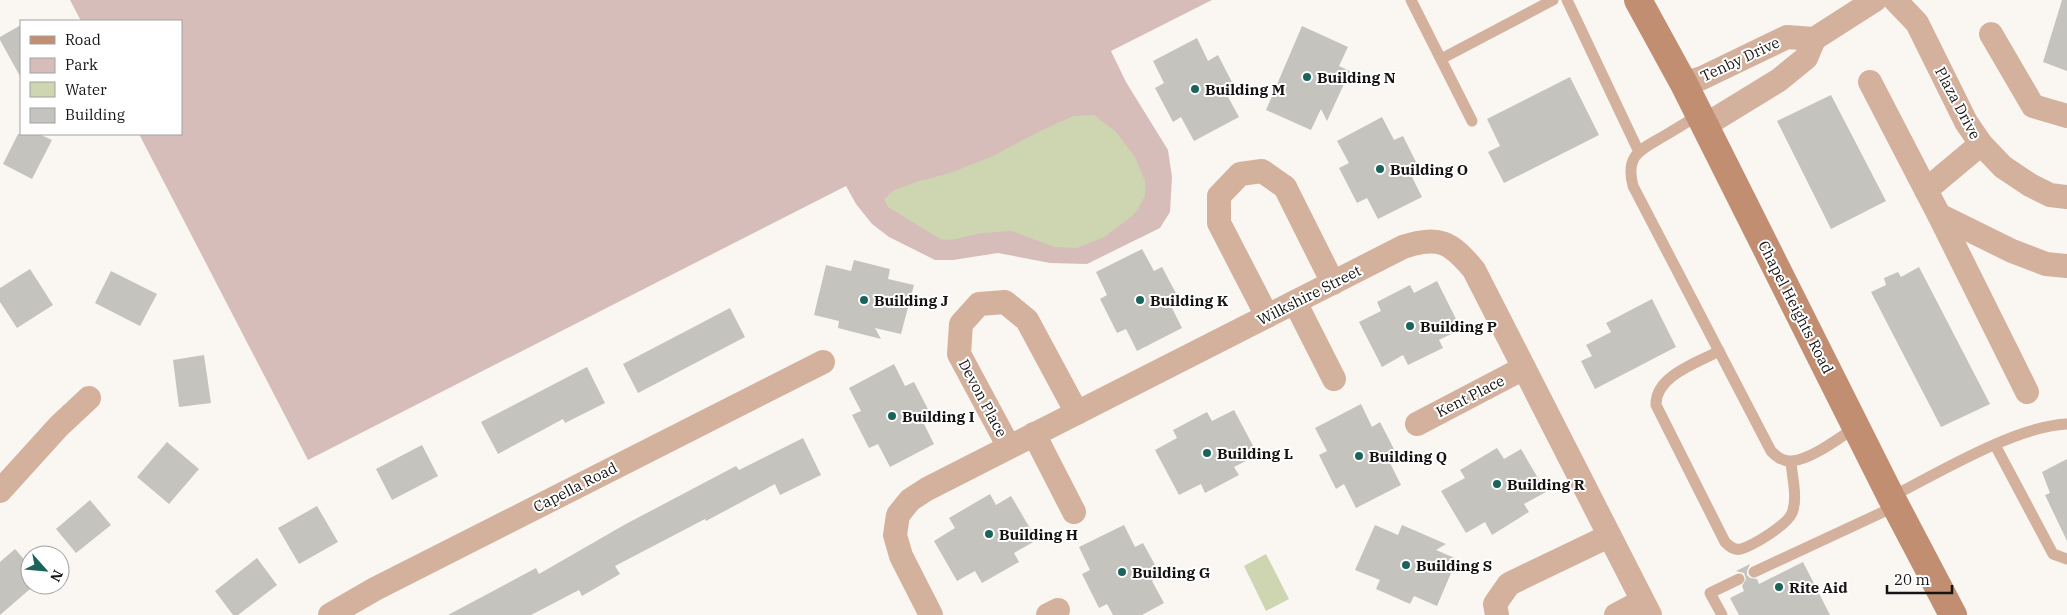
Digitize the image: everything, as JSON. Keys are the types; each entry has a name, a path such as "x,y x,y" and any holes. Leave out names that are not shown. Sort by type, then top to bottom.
{"street":[{"name":"Chapel Heights Road","path":"1638,0 1684,84 1856,427 1953,615"},
{"path":"1701,121 1779,80 1806,58 1814,40 1875,0"},
{"name":"Plaza Drive","path":"1895,0 1917,23 1966,122 1981,144 2003,167 2030,185 2050,195 2067,197"},
{"path":"1991,34 2033,106 2067,116"},
{"name":"Tenby Drive","path":"1684,84 1702,78 1788,37 1814,40"},
{"path":"1870,82 2027,392"},
{"path":"1926,190 1981,144"},
{"path":"1267,316 1219,223 1219,196 1240,174 1262,171 1285,188 1333,283"},
{"path":"1939,215 2012,251 2046,264 2067,266"},
{"name":"Wilkshire Street","path":"931,615 901,556 895,534 898,514 910,500 927,489 1077,412 1403,247 1423,240 1444,243 1460,254 1474,270 1646,608"},
{"name":"Devon Place","path":"1009,447 959,354 961,324 979,304 1005,302 1027,320 1077,412"},
{"path":"1295,302 1334,378"},
{"name":"Capella Road","path":"330,615 383,584 823,362"},
{"name":"Kent Place","path":"1417,424 1524,368"},
{"path":"0,491 58,426 89,398"},
{"path":"1034,434 1074,512"},
{"path":"1497,615 1495,604 1509,584 1609,536"},
{"path":"1616,615 1646,608"}],"lane":[{"path":"1411,0 1472,121"},
{"path":"1440,59 1553,0"},
{"path":"1567,0 1638,150"},
{"path":"1701,121 1638,150 1632,160 1629,172 1633,186 1771,451 1779,459 1791,462 1806,457 1856,427"},
{"path":"1719,351 1669,378 1655,397 1656,405 1724,542 1732,548 1740,550 1788,521 1793,511 1794,497 1791,462"},
{"path":"1754,572 1832,535 1995,445 2050,424 2067,424"},
{"path":"1995,445 2053,554 2067,559"},
{"path":"1722,615 1710,593 1739,579"}],"green space":[{"path":"70,0 1212,0 1111,51 1126,82 1168,150 1172,177 1170,212 1160,228 1087,264 1050,263 998,253 953,260 935,260 889,237 872,224 856,204 846,186 308,460 140,135 182,135 182,20 80,20"}],"water":[{"path":"1094,115 1116,132 1135,157 1145,181 1145,195 1138,209 1131,217 1104,237 1077,248 1055,247 1011,231 982,233 951,240 940,239 888,207 884,199 893,191 916,182 950,173 993,156 1073,116"},
{"path":"1266,554 1289,599 1266,611 1244,566"}],"building":[{"path":"2062,0 2067,0 2067,71 2043,62"},
{"path":"20,26 20,76 0,40 0,37"},
{"name":"Building N","path":"1302,26 1348,47 1339,66 1350,71 1327,121 1321,109 1311,130 1266,110"},
{"name":"Building M","path":"1197,38 1208,61 1218,55 1236,90 1227,95 1239,117 1194,141 1181,117 1173,122 1155,88 1164,83 1153,61"},
{"path":"1570,77 1599,135 1504,183 1488,152 1500,146 1487,119"},
{"path":"1831,95 1886,201 1831,229 1777,121"},
{"name":"Building O","path":"1382,117 1394,140 1403,136 1420,170 1411,175 1422,197 1378,219 1367,198 1357,203 1339,168 1349,163 1337,141"},
{"path":"18,134 41,135 52,140 32,179 3,164"},
{"name":"Building K","path":"1142,249 1154,271 1162,267 1180,301 1171,306 1182,328 1137,351 1126,329 1117,333 1100,299 1107,295 1096,272"},
{"name":"Building J","path":"854,260 890,269 888,279 914,285 901,334 875,328 881,339 838,328 839,321 814,315 826,265 851,271"},
{"path":"1919,267 1990,404 1941,427 1871,292 1886,285 1884,278 1898,272 1901,277"},
{"path":"30,269 53,305 17,328 0,302 0,288"},
{"path":"111,271 157,294 140,326 95,303"},
{"name":"Building P","path":"1437,281 1461,329 1439,340 1443,348 1408,365 1403,355 1382,367 1359,322 1381,311 1377,302 1410,285 1414,293"},
{"path":"1652,299 1676,347 1595,389 1581,361 1592,356 1586,345 1611,332 1606,323"},
{"path":"730,308 745,337 638,393 623,364"},
{"path":"204,355 211,403 179,407 173,360"},
{"name":"Building I","path":"894,364 905,386 914,382 932,417 923,422 934,444 890,467 878,444 869,448 852,415 861,411 849,388"},
{"path":"587,367 605,403 565,423 563,419 498,454 481,422"},
{"name":"Building Q","path":"1361,404 1372,427 1380,422 1398,457 1389,461 1401,485 1356,508 1344,484 1336,489 1319,455 1327,451 1315,428"},
{"name":"Building L","path":"1234,410 1258,455 1234,467 1239,475 1205,493 1201,484 1179,495 1155,450 1177,438 1173,430 1207,412 1212,421"},
{"path":"803,438 821,475 780,495 775,484 706,521 705,519 615,566 620,574 582,596 579,590 531,615 448,615 536,568 539,574 624,525 736,466 739,470"},
{"path":"167,442 199,469 169,504 137,477"},
{"path":"422,445 438,476 392,500 376,469"},
{"name":"Building R","path":"1497,448 1504,459 1521,449 1546,492 1524,504 1529,512 1492,535 1485,522 1466,533 1441,491 1465,478 1460,470"},
{"path":"2067,459 2067,541 2045,495 2050,493 2042,472"},
{"name":"Building H","path":"990,494 996,505 1011,496 1037,540 1014,553 1019,562 982,583 975,571 957,581 934,541 955,528 949,518"},
{"path":"90,500 111,525 76,553 56,529"},
{"path":"317,506 338,542 299,564 278,528"},
{"name":"Building G","path":"1124,525 1135,547 1143,543 1161,576 1152,581 1164,603 1142,615 1113,615 1107,604 1099,608 1082,574 1090,570 1079,547"},
{"name":"Building S","path":"1375,525 1398,535 1402,525 1446,544 1436,550 1457,559 1437,606 1414,596 1410,604 1376,589 1380,580 1355,570"},
{"path":"15,549 20,555 20,595 23,595 0,615 0,562"},
{"path":"257,558 277,585 238,615 233,615 215,591"},
{"name":"Rite Aid","path":"1803,562 1830,615 1739,615 1730,598 1744,591 1742,586 1746,579 1744,573 1736,571 1750,564 1747,575 1750,578 1757,579 1759,584"}],"place":[{"name":"Building N","path":"1307,77"},
{"name":"Building M","path":"1195,89"},
{"name":"Building O","path":"1380,169"},
{"name":"Building J","path":"864,300"},
{"name":"Building K","path":"1140,300"},
{"name":"Building P","path":"1410,326"},
{"name":"Building I","path":"892,416"},
{"name":"Building L","path":"1207,453"},
{"name":"Building Q","path":"1359,456"},
{"name":"Building R","path":"1497,484"},
{"name":"Building H","path":"989,534"},
{"name":"Building S","path":"1406,565"},
{"name":"Building G","path":"1122,572"},
{"name":"Rite Aid","path":"1779,587"}]}
